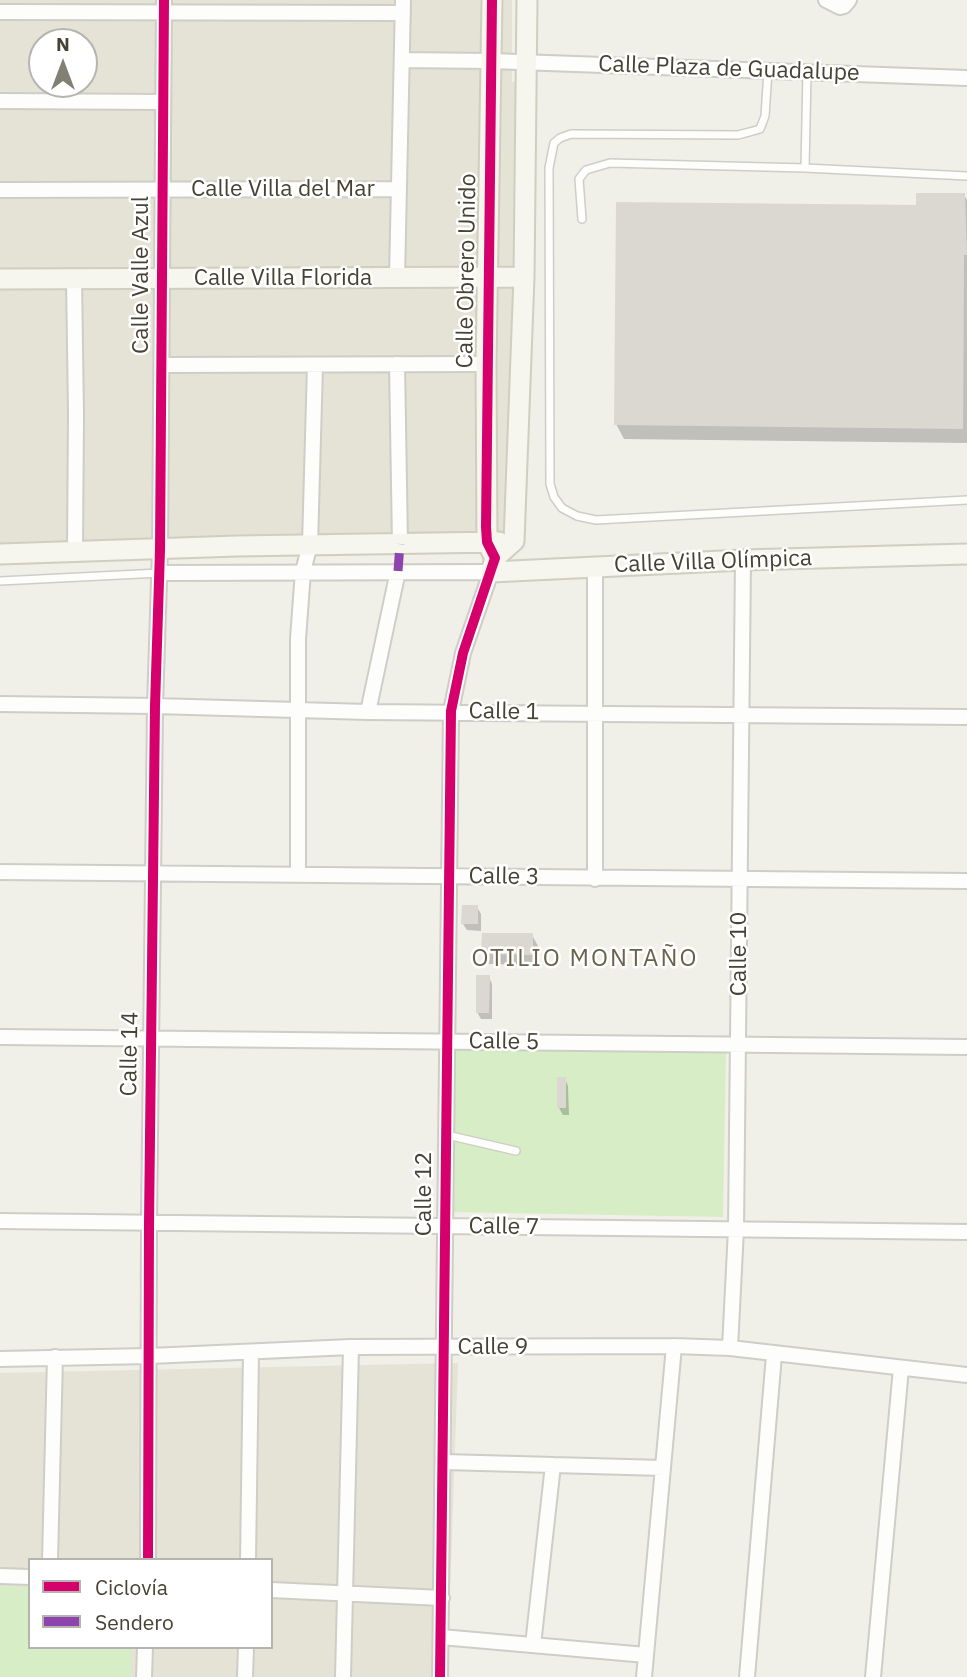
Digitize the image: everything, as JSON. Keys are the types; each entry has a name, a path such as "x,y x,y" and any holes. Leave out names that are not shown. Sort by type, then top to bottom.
{"street":[{"name":"Calle Obrero Unido","path":"451,711 467,640 491,557 486,364 492,0"},
{"name":"Calle Obrero Unido","path":"491,557 514,541 524,277 527,0"},
{"path":"827,0 834,6 847,3"},
{"path":"0,12 164,6 403,6 397,278"},
{"name":"Calle Valle Azul","path":"160,550 164,6"},
{"name":"Calle Plaza de Guadalupe","path":"402,60 967,78"},
{"path":"0,100 162,102"},
{"name":"Calle Villa del Mar","path":"0,190 398,190"},
{"name":"Calle Villa Florida","path":"0,279 524,277"},
{"path":"74,278 75,551"},
{"path":"397,364 400,544"},
{"path":"162,365 486,364"},
{"path":"298,875 298,639 303,571 310,545 315,365"},
{"name":"Calle Villa Olímpica","path":"0,554 400,544 491,557 595,567 967,554"},
{"name":"Calle 14","path":"148,1558 153,873 160,550"},
{"path":"160,573 398,571 491,557"},
{"name":"Calle 10","path":"730,1348 736,1229 743,560"},
{"path":"595,567 596,879"},
{"path":"368,712 398,571"},
{"name":"Calle 1","path":"0,704 155,705 368,712 967,717"},
{"name":"Calle 12","path":"440,1677 451,711"},
{"name":"Calle 3","path":"0,872 967,881"},
{"name":"Calle 5","path":"0,1037 967,1047"},
{"name":"Calle 7","path":"0,1221 967,1232"},
{"path":"644,1677 674,1346"},
{"name":"Calle 9","path":"0,1359 150,1356 351,1347 674,1346 730,1348 967,1375"},
{"path":"343,1677 351,1347"},
{"path":"248,1558 251,1352"},
{"path":"747,1677 774,1355"},
{"path":"50,1558 55,1357"},
{"path":"873,1677 901,1368"},
{"path":"444,1462 663,1468"},
{"path":"533,1645 553,1465"},
{"path":"0,1576 28,1577"},
{"path":"273,1590 442,1598"},
{"path":"441,1637 646,1655"},
{"path":"144,1677 145,1649"},
{"path":"245,1677 246,1649"}],"lane":[{"path":"768,71 765,116 760,129 738,135 571,134 560,138 554,144 549,168 550,484 554,497 562,508 569,512 596,520 967,500"},
{"path":"805,168 807,72"},
{"path":"582,219 579,179 586,170 610,163 967,176"},
{"path":"0,581 160,573"},
{"path":"446,1135 516,1152"}],"shaded area":[{"path":"0,0 512,0 512,82 531,82 525,539 0,548"},
{"path":"458,1363 447,1677 0,1677 0,1373"}],"green space":[{"path":"453,1049 726,1053 723,1217 450,1212"},
{"path":"0,1586 28,1587 28,1649 131,1649 131,1677 0,1677"}],"building":[{"path":"916,193 965,193 967,255 964,255 963,429 614,425 616,202 916,205"},
{"path":"462,905 478,905 478,924 461,924"},
{"path":"482,933 533,933 533,955 481,954"},
{"path":"476,975 490,975 489,1013 476,1013"},
{"path":"557,1077 566,1077 566,1108 557,1108"}],"marked path":[{"path":"398,571 400,544"}],"cycle path":[{"path":"148,1558 149,1223 155,706 160,550 164,0"},
{"path":"440,1677 451,711 463,653 495,558 487,542 486,527 492,0"}],"district":[{"name":"OTILIO MONTAÑO","path":"585,959"}]}
